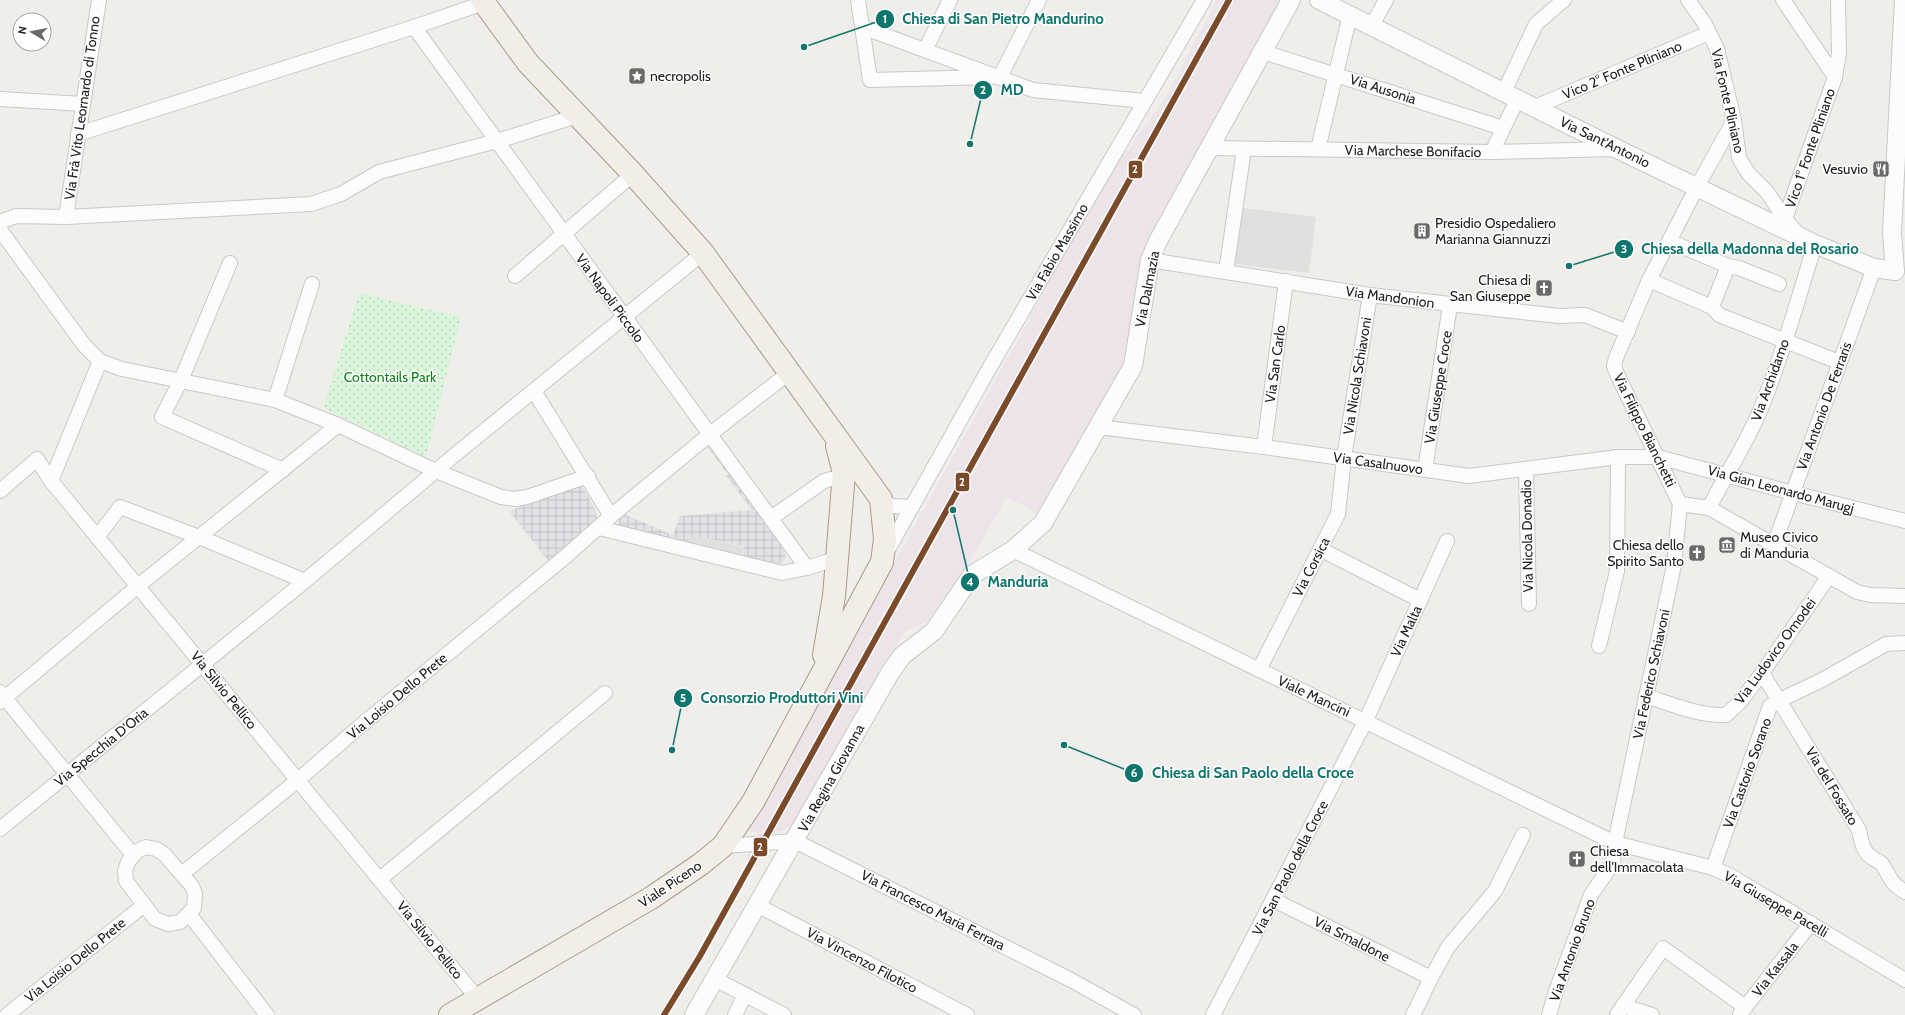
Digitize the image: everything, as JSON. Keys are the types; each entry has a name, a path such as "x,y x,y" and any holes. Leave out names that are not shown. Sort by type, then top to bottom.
{"main road":[{"path":"483,1 528,63 633,174 703,254 877,493 885,539 882,562"},
{"path":"819,681 830,626 834,596 844,473 835,435"},
{"path":"842,501 849,489 856,483 865,483 877,493"},
{"name":"Viale Piceno","path":"450,1015 651,898 701,864 723,846 753,802 819,681 860,600 882,562"},
{"path":"834,596 838,602 843,605 860,600"}],"street":[{"name":"Via Frà Vito Leornardo di Tonno","path":"66,217 98,0"},
{"path":"858,0 870,80 1000,77"},
{"path":"925,50 950,0"},
{"path":"1000,77 1038,0"},
{"name":"Via Fabio Massimo","path":"882,562 990,367 1204,0"},
{"name":"Via Dalmazia","path":"1013,550 1043,523 1133,366 1150,260 1158,241 1291,0"},
{"name":"Via Sant'Antonio","path":"1319,0 1372,25 1617,149 1697,186 1808,241 1874,268 1900,276"},
{"path":"1372,25 1386,0"},
{"path":"1492,152 1503,128 1511,95 1536,24 1564,0"},
{"name":"Via Fonte Pliniano","path":"1688,0 1709,33 1717,49 1734,120 1739,158 1748,173 1767,192 1785,219 1808,241"},
{"path":"1783,0 1835,77"},
{"name":"Vico 1° Fonte Pliniano","path":"1785,219 1835,77 1839,53 1838,0"},
{"path":"78,134 414,27 483,1"},
{"path":"1900,276 1892,233 1902,110 1904,5"},
{"path":"1318,149 1350,15"},
{"name":"Via Napoli Piccolo","path":"414,27 807,568"},
{"path":"862,27 1033,90 1144,101"},
{"name":"Vico 2° Fonte Pliniano","path":"1535,107 1709,33"},
{"name":"Via Ausonia","path":"1263,52 1503,128"},
{"path":"0,99 83,104"},
{"path":"0,222 16,216 66,217 311,204 341,194 379,172 497,141 577,116"},
{"name":"Via Filippo Bianchetti","path":"1680,504 1616,374 1614,366 1649,280 1697,186 1734,120"},
{"name":"Via Marchese Bonifacio","path":"1210,148 1492,152 1617,149"},
{"path":"1226,272 1244,149"},
{"path":"515,276 633,174"},
{"path":"0,230 84,345 100,361 149,375 181,380 275,400 338,425 436,471 501,497 515,499 527,497 588,476"},
{"path":"1669,241 1728,266 1739,268 1779,284"},
{"name":"Via Archidamo","path":"1709,508 1725,475 1744,446 1764,401 1785,340 1808,241"},
{"name":"Via Specchia D'Oria","path":"0,829 203,665 436,471 703,254"},
{"name":"Via Mandonion","path":"1150,260 1370,295 1559,316 1585,315 1628,332"},
{"path":"230,263 181,380 162,418 283,470"},
{"path":"1712,307 1728,266"},
{"name":"Via Antonio De Ferraris","path":"1774,545 1874,268"},
{"path":"1649,280 1712,307 1719,315 1839,362"},
{"name":"Via San Carlo","path":"1264,447 1286,281"},
{"path":"275,400 312,284"},
{"name":"Via Nicola Schiavoni","path":"1344,458 1370,295"},
{"name":"Via Giuseppe Croce","path":"1425,470 1450,305"},
{"path":"51,481 100,361"},
{"name":"Via Loisio Dello Prete","path":"182,874 298,780 359,727 709,435 790,372"},
{"path":"534,391 588,476 611,516"},
{"path":"133,855 2,697 338,425"},
{"name":"Via Casalnuovo","path":"1098,427 1264,447 1468,476 1618,457 1658,457"},
{"path":"1599,646 1617,571 1618,457"},
{"name":"Via Gian Leonardo Marugj","path":"1658,457 1905,521"},
{"name":"Via Corsica","path":"1259,670 1338,514 1344,458"},
{"name":"Via Silvio Pellico","path":"0,491 37,459 51,481 478,999"},
{"name":"Via Nicola Donadio","path":"1526,468 1529,604"},
{"path":"771,518 824,481 831,479"},
{"path":"877,493 891,506 912,507"},
{"path":"1680,504 1709,508 1857,592 1870,595 1905,596"},
{"name":"Via Federico Schiavoni","path":"1616,843 1674,565 1680,504"},
{"path":"97,537 120,507 199,537 305,581"},
{"path":"599,528 782,573 807,568 838,558"},
{"name":"Via Malta","path":"1366,720 1447,541"},
{"path":"1320,549 1420,600"},
{"name":"Viale Mancini","path":"1013,550 1259,670 1366,720 1616,843"},
{"name":"Via Regina Giovanna","path":"694,1015 890,673 902,656 934,631 972,575 1013,550"},
{"name":"Via Ludovico Omodei","path":"1646,696 1715,716 1726,715 1740,702 1762,673 1829,576"},
{"name":"Via Castorio Sorano","path":"1713,868 1770,706 1822,680 1886,644 1905,643"},
{"name":"Via del Fossato","path":"1762,673 1859,830 1861,843 1865,851 1873,859 1880,862 1893,885 1905,892"},
{"path":"380,879 605,693"},
{"name":"Via San Paolo della Croce","path":"1213,1015 1274,900 1366,720"},
{"path":"1413,1015 1448,947 1494,891 1523,835"},
{"path":"723,846 795,841"},
{"name":"Via Francesco Maria Ferrara","path":"795,841 1071,980 1134,1015"},
{"name":"Via Giuseppe Pacelli","path":"1616,843 1713,868 1731,876 1905,980"},
{"name":"Via Antonio Bruno","path":"1548,1015 1591,894 1613,863 1616,843"},
{"path":"146,848 156,849 164,854 182,874 188,879 196,894 194,908 180,922 168,924 155,919 126,881 125,871 133,855 146,848"},
{"name":"Via Smaldone","path":"1274,900 1431,978"},
{"name":"Via Loisio Dello Prete","path":"7,1015 144,905"},
{"name":"Via Vincenzo Filotico","path":"757,905 967,1015"},
{"path":"189,914 267,1015"},
{"name":"Via Kassala","path":"1742,1011 1810,923"},
{"path":"1652,1015 1620,1010 1663,948 1742,1011"},
{"path":"716,979 784,1015"},
{"path":"735,1015 745,995"}],"shaded area":[{"path":"1217,0 1283,0 1146,246 1125,363 1041,515 1007,497 938,617 904,632 852,728 799,819 791,826 772,835 757,863 746,860 758,833 748,831 750,823 1109,175 1166,97"},
{"path":"1243,208 1316,217 1309,273 1235,264"},
{"path":"708,444 784,550 786,557 782,563 776,564 743,556 744,546 689,535 687,544 621,529 619,525 619,516 625,511 626,515 673,535 680,516 752,510 726,476 728,475 706,445"},
{"path":"577,485 583,487 595,509 597,519 549,562 509,511"},
{"path":"689,535 744,547 742,555 687,544"}],"green space":[{"name":"Cottontails Park","path":"359,293 461,317 426,457 323,408"}],"transit line":[{"name":"2","path":"664,1015 700,956 1229,0"}],"place":[{"name":"Chiesa di San Pietro Mandurino","path":"804,47"},
{"name":"necropolis","path":"637,76"},
{"name":"MD","path":"970,144"},
{"name":"Vesuvio","path":"1881,169"},
{"name":"Presidio Ospedaliero Marianna Giannuzzi","path":"1422,231"},
{"name":"Chiesa della Madonna del Rosario","path":"1569,266"},
{"name":"Chiesa di San Giuseppe","path":"1544,288"},
{"name":"Manduria","path":"953,510"},
{"name":"Museo Civico di Manduria","path":"1727,545"},
{"name":"Chiesa dello Spirito Santo","path":"1697,553"},
{"name":"Chiesa di San Paolo della Croce","path":"1064,745"},
{"name":"Consorzio Produttori Vini","path":"672,750"},
{"name":"Chiesa dell'Immacolata","path":"1577,859"}]}
